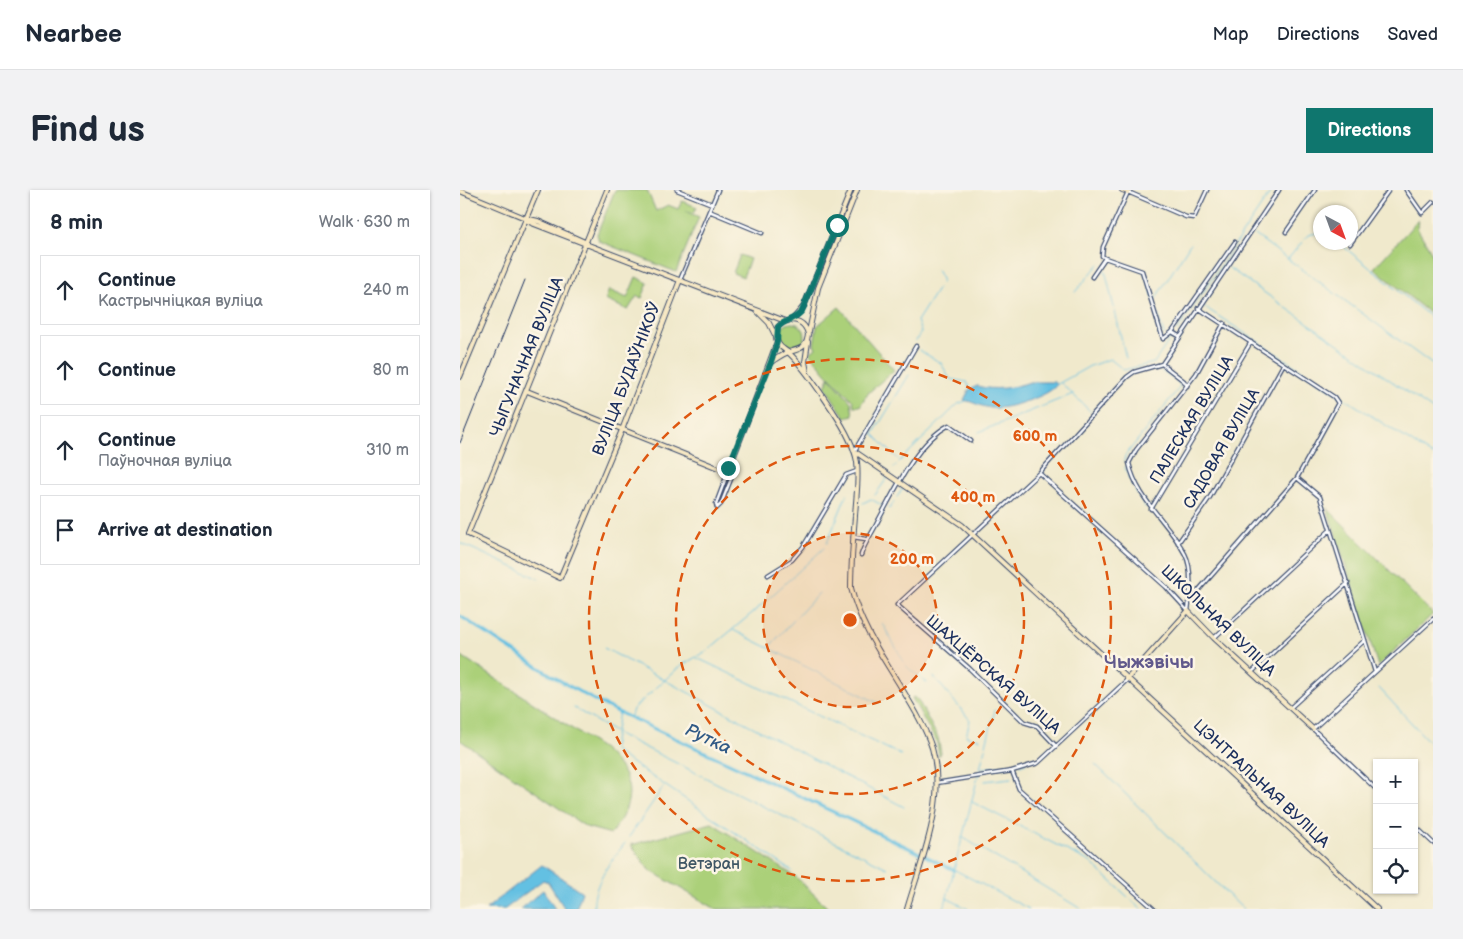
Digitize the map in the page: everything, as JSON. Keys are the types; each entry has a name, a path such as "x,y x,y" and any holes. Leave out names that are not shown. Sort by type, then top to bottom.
{"street":[{"path":"460,377 462,368 538,190"},
{"name":"ЧЫГУНАЧНАЯ ВУЛІЦА","path":"560,578 468,534 607,190"},
{"path":"677,190 712,204"},
{"name":"ВУЛІЦА БУДАЎНІКОЎ","path":"560,578 622,430 680,280 718,190"},
{"path":"793,319 804,306 851,190"},
{"path":"807,374 805,362 808,336 818,288 857,190"},
{"path":"1122,190 1186,218 1194,218 1207,190"},
{"path":"973,535 1039,473 1128,377 1134,372 1162,364 1179,336 1279,190"},
{"path":"1286,232 1315,190"},
{"path":"1358,233 1389,190"},
{"path":"1406,190 1422,213 1433,202"},
{"path":"460,191 526,218 529,222 785,321"},
{"path":"1128,191 1103,246 1102,256 1142,271 1163,339 1172,332 1234,242"},
{"path":"709,210 762,233"},
{"path":"1092,277 1105,258"},
{"path":"1190,600 1297,478 1338,404 1334,397 1224,323 1198,308"},
{"path":"527,391 728,472 731,479 721,504 717,508 716,504 728,472 771,362 777,342 769,323 755,310"},
{"path":"771,362 788,352 803,348 808,336 802,322 793,319 785,321 778,327 776,336"},
{"path":"936,783 1012,771 1038,763 1127,679 1188,611 1190,600 1189,568 1186,555 1151,509 1134,480 1129,463 1136,450 1196,374 1224,323"},
{"path":"1172,332 1179,336"},
{"path":"777,342 807,374 846,432 854,451 857,471 851,588 855,604 862,623 924,730 934,760 936,783 933,818 907,909"},
{"name":"ПАЛЕСКАЯ ВУЛІЦА","path":"1151,509 1251,342"},
{"path":"854,451 916,346"},
{"path":"780,358 786,357 796,362"},
{"path":"1162,364 1184,381 1186,386"},
{"name":"САДОВАЯ ВУЛІЦА","path":"1178,544 1210,497 1284,365"},
{"path":"861,556 866,539 873,532 900,480 922,449 941,429 949,425 971,441"},
{"name":"ЦЭНТРАЛЬНАЯ ВУЛІЦА","path":"854,451 935,504 973,535 1377,909"},
{"path":"768,575 792,560 803,547 846,475 857,471"},
{"name":"ШКОЛЬНАЯ ВУЛІЦА","path":"1039,473 1166,588 1214,638 1373,786"},
{"path":"1297,478 1320,497 1375,672"},
{"path":"1214,638 1330,530"},
{"name":"ШАХЦЁРСКАЯ ВУЛІЦА","path":"973,535 897,605 970,669 1024,722 1037,726 1056,746"},
{"path":"853,537 866,539"},
{"path":"1252,672 1348,583"},
{"path":"1313,729 1433,619"},
{"path":"1290,708 1365,639"},
{"path":"1012,771 1016,783 1028,797 1154,909"},
{"path":"1418,829 1433,843"}],"green space":[{"path":"615,190 647,190 656,211 668,205 678,209 682,201 697,207 694,213 686,211 699,217 676,272 599,241 597,234"},
{"path":"1418,220 1417,228 1433,255 1433,316 1374,268"},
{"path":"740,255 750,259 743,277 733,273"},
{"path":"636,277 648,283 642,298 637,296 628,310 605,300 609,290 627,298"},
{"path":"839,307 894,370 867,394 860,406 854,406 853,401 810,353 816,348 814,344 817,326"},
{"path":"792,323 801,327 805,336 801,345 792,349 783,345 779,336 783,327"},
{"path":"829,377 851,402 853,415 845,417 825,387"},
{"path":"1327,508 1433,614 1378,666"},
{"path":"460,655 603,749 614,760 626,779 629,789 625,810 611,834 586,827 460,740"},
{"path":"913,697 918,700 938,738 941,753 939,756 937,743"},
{"name":"Ветэран","path":"712,823 796,877 829,909 716,909 649,870 631,845"}],"water":[{"path":"1030,382 1054,382 1057,384 1046,393 1006,407 984,407 964,400 969,390 977,386 1004,388"},
{"path":"542,865 582,892 576,909 565,909 548,882 543,880 505,909 486,909"},
{"path":"543,890 555,909 520,909"}],"waterway":[{"path":"1177,331 1272,190"},
{"path":"1288,259 1308,235 1313,234"},
{"path":"1255,235 1433,365"},
{"path":"1154,301 1190,244"},
{"path":"1348,250 1433,319"},
{"path":"1075,292 1099,264"},
{"path":"1229,268 1433,410"},
{"path":"937,270 942,279 941,283"},
{"path":"1105,270 1126,358"},
{"path":"1146,273 1164,335"},
{"path":"916,341 921,332 917,321 938,288"},
{"path":"1203,306 1433,456"},
{"path":"1056,385 1090,366 1110,359 1124,370 1154,363 1172,336"},
{"path":"919,350 941,363 950,379 967,382 970,390"},
{"path":"1124,461 1125,456 1179,388 1180,384 1156,367"},
{"path":"898,459 873,434 909,375"},
{"path":"1061,383 1091,412"},
{"path":"979,432 1073,394"},
{"path":"899,462 958,404 966,401"},
{"path":"1125,467 1129,479"},
{"path":"875,495 888,477"},
{"path":"897,497 903,488"},
{"path":"1135,490 1145,507"},
{"path":"827,543 847,494"},
{"path":"863,503 871,499 883,506"},
{"path":"888,508 894,502"},
{"path":"460,543 539,579"},
{"path":"631,716 633,709 679,667 708,650 757,609 824,548"},
{"path":"769,647 819,593"},
{"name":"Рутка","path":"460,616 538,667 598,702 954,870"},
{"path":"882,623 907,667 927,683"},
{"path":"733,630 878,703"},
{"path":"604,648 904,807"},
{"path":"697,658 901,755"},
{"path":"934,677 970,720 966,736 980,739"},
{"path":"1379,688 1433,746"},
{"path":"574,708 616,733 887,868"},
{"path":"944,909 995,710"},
{"path":"619,712 613,748 617,753 792,871"},
{"path":"1020,765 1026,763"},
{"path":"1095,764 1243,909"},
{"path":"981,768 1015,765"},
{"path":"985,781 1011,778"},
{"path":"629,837 664,786"},
{"path":"972,802 1090,862 1141,909"},
{"path":"962,837 1081,909"},
{"path":"594,909 594,900 599,882 625,843"},
{"path":"955,870 1029,909"},
{"path":"947,898 968,909"}],"railway":[{"path":"460,443 525,280"}],"district":[{"name":"Чыжэвічы","path":"1149,662"}],"route":[{"path":"728,468 771,362 777,342 776,331 781,323 793,319 802,311 837,225"}]}
